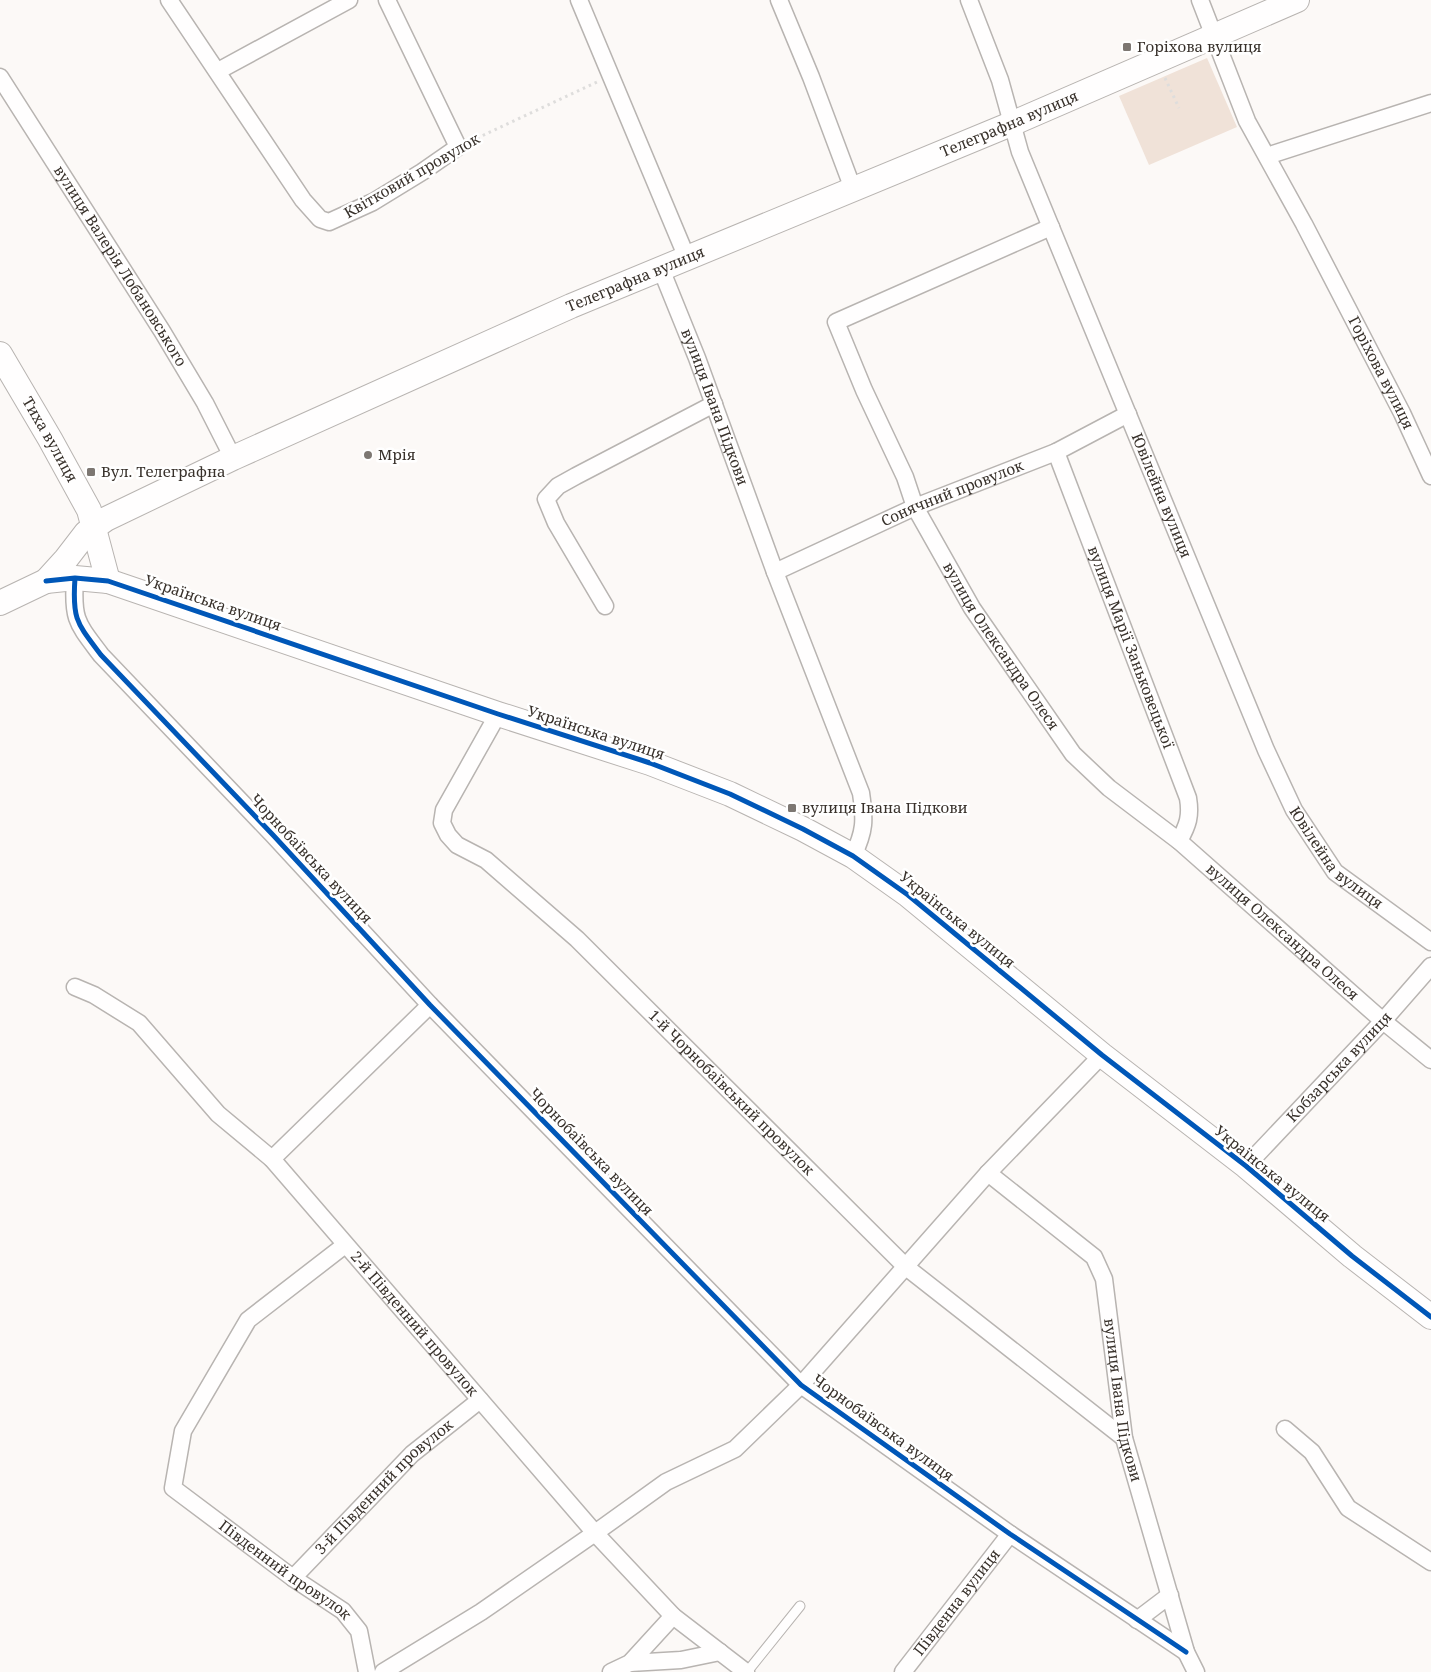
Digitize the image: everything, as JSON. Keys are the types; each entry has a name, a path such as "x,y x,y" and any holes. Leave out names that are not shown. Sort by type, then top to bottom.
{"street":[{"name":"Квітковий провулок","path":"169,0 303,200 320,219 329,222 374,202 458,147"},
{"path":"218,72 349,0"},
{"path":"387,0 458,147"},
{"path":"579,0 687,258"},
{"path":"779,0 811,77 853,189"},
{"name":"Ювілейна вулиця","path":"969,0 1000,80 1020,152 1266,750 1294,810 1335,872 1431,942"},
{"name":"Горіхова вулиця","path":"1200,0 1247,121 1304,224 1402,413 1431,476"},
{"name":"Телеграфна вулиця","path":"0,603 46,581 86,533 94,527 129,507 233,458 518,330 1011,124 1297,0"},
{"name":"вулиця Валерія Лобановського","path":"0,77 162,331 205,403 233,458"},
{"path":"1267,156 1431,103"},
{"name":"вулиця Олександра Олеся","path":"1051,227 836,322 864,390 904,477 915,507 972,608 1073,754 1109,788 1179,841 1431,1060"},
{"name":"вулиця Івана Підкови","path":"661,269 697,358 775,572 861,793 865,816 861,838 853,856"},
{"name":"Тиха вулиця","path":"0,354 89,510 108,581"},
{"path":"605,606 556,523 546,499 558,486 570,479 714,404"},
{"name":"Сонячний провулок","path":"775,572 915,507 1056,452 1128,414"},
{"name":"вулиця Марії Заньковецької","path":"1056,452 1188,798 1191,813 1179,841"},
{"name":"Українська вулиця","path":"46,581 75,578 108,581 498,714 650,763 730,794 789,822 853,856 908,895 1102,1055 1246,1166 1352,1256 1431,1317"},
{"name":"Чорнобаївська вулиця","path":"75,578 74,612 80,627 101,655 273,835 430,1004 801,1385 1010,1534 1186,1652"},
{"name":"1-й Чорнобаївський провулок","path":"498,714 444,810 442,823 448,835 457,845 486,860 577,939 906,1267 1124,1438"},
{"name":"Кобзарська вулиця","path":"1246,1166 1431,966"},
{"name":"2-й Південний провулок","path":"75,987 94,995 139,1024 218,1114 272,1159 594,1533 673,1616 747,1672"},
{"path":"272,1159 430,1004"},
{"path":"383,1672 481,1612 666,1482 735,1448 801,1385 988,1173 1102,1055"},
{"name":"вулиця Івана Підкови","path":"988,1173 1094,1257 1104,1280 1124,1438 1186,1652 1196,1672"},
{"name":"Південний провулок","path":"345,1245 248,1320 183,1431 173,1488 293,1578 343,1610 359,1631 367,1672"},
{"name":"3-й Південний провулок","path":"293,1578 412,1454 480,1400"},
{"path":"1285,1429 1312,1452 1348,1508 1431,1562"},
{"name":"Південна вулиця","path":"903,1672 1010,1534"},
{"path":"1137,1620 1170,1595"},
{"path":"630,1664 673,1616"},
{"path":"611,1672 630,1664 681,1660 720,1652"}],"lane":[{"path":"747,1672 800,1606"}],"path":[{"path":"1162,73 1179,108"}],"shaded area":[{"path":"1207,58 1237,127 1149,165 1119,96"}],"cycle path":[{"path":"75,578 74,603 78,620 81,628 101,655 273,835 430,1005 801,1385 1010,1534 1186,1652"},
{"path":"46,581 75,578 108,581 498,714 650,763 730,794 803,829 853,856 908,895 1102,1055 1246,1166 1352,1256 1431,1317"}],"place":[{"name":"Горіхова вулиця","path":"1127,47"},
{"name":"Мрія","path":"368,455"},
{"name":"Вул. Телеграфна","path":"91,472"},
{"name":"вулиця Івана Підкови","path":"792,808"}]}
